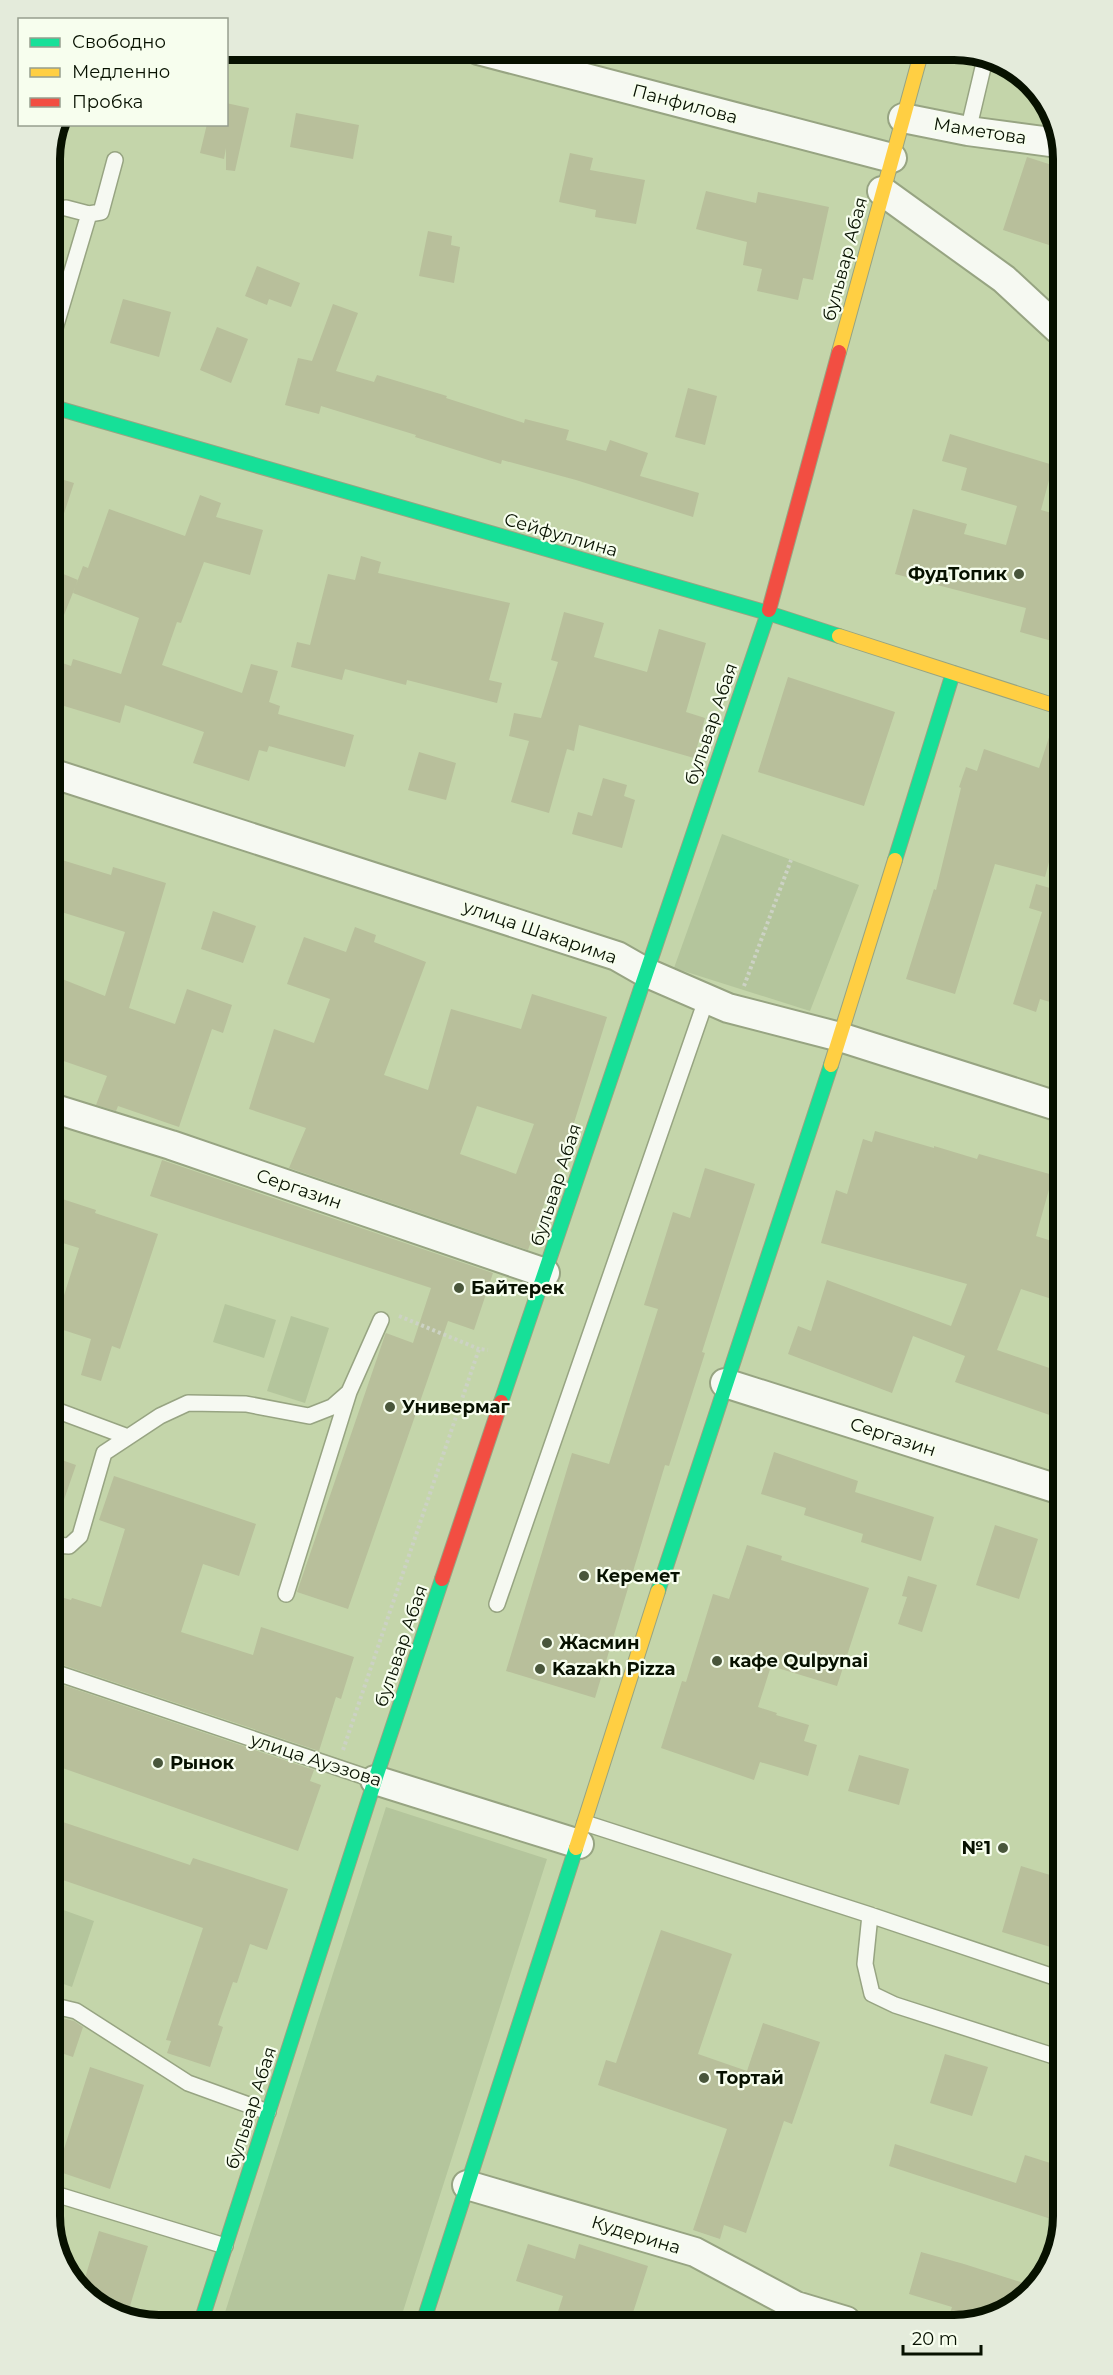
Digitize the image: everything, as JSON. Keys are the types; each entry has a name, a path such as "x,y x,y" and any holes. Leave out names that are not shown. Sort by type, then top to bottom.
{"main road":[{"name":"бульвар Абая","path":"203,2315 375,1780 645,972 768,614 919,60"},
{"name":"Сейфуллина","path":"60,409 768,614 1053,705"},
{"path":"426,2315 582,1834 725,1383 840,1037 953,673"}],"street":[{"name":"Панфилова","path":"516,60 892,158"},
{"name":"Маметова","path":"903,118 968,131 1051,142"},
{"path":"882,191 1004,279 1053,324"},
{"name":"улица Шакарима","path":"60,775 617,956 645,972 717,1004 840,1037 1053,1105"},
{"name":"Сергазин","path":"60,1110 171,1145 545,1274"},
{"name":"Сергазин","path":"725,1383 1053,1487"},
{"name":"улица Ауэзова","path":"375,1780 582,1834"},
{"name":"Кудерина","path":"467,2185 695,2252 797,2313"}],"lane":[{"path":"968,131 984,65"},
{"path":"66,208 89,214 101,212 115,160"},
{"path":"60,311 89,214"},
{"path":"497,1604 717,1004"},
{"path":"286,1594 349,1392 381,1320"},
{"path":"60,1545 69,1546 80,1536 104,1453 160,1416 188,1403 246,1404 309,1416 332,1407 349,1392"},
{"path":"60,1412 128,1437"},
{"name":"улица Ауэзова","path":"60,1674 375,1780"},
{"path":"582,1834 870,1915 1053,1977"},
{"path":"870,1915 865,1964 872,1994 895,2005 1053,2056"},
{"path":"60,2007 76,2011 188,2083 268,2112"},
{"path":"60,2196 225,2246"}],"path":[{"path":"717,1004 743,990 791,860"},
{"path":"381,1320 385,1311 479,1349 495,1351"},
{"path":"337,1767 479,1349"}],"green space":[{"path":"722,834 859,885 810,1011 674,968"},
{"path":"225,1304 276,1320 264,1358 213,1342"},
{"path":"291,1316 329,1328 305,1403 267,1391"},
{"path":"386,1807 547,1859 402,2315 224,2315"},
{"path":"60,1909 94,1921 72,1987 60,1983"}],"building":[{"path":"228,103 249,108 235,171 226,170 226,148 224,159 200,153 207,126 228,126"},
{"path":"296,113 359,125 353,159 290,147"},
{"path":"570,153 593,158 590,170 645,180 636,224 595,217 596,210 559,202"},
{"path":"1027,157 1053,165 1053,232 1049,245 1003,230"},
{"path":"706,191 756,203 758,192 829,207 813,280 803,278 798,300 757,291 762,269 743,265 747,242 696,229"},
{"path":"428,231 452,236 451,245 460,247 454,283 419,276"},
{"path":"257,266 300,283 291,307 269,299 267,305 245,296"},
{"path":"123,299 171,312 159,357 110,343"},
{"path":"333,304 358,313 336,371 374,382 377,375 524,423 525,419 569,430 566,440 606,451 610,440 648,453 640,476 699,493 693,517 576,480 502,460 501,464 321,406 319,414 285,405 298,358 312,361"},
{"path":"217,327 248,339 231,383 200,370"},
{"path":"688,388 717,396 705,445 675,437"},
{"path":"950,434 1053,465 1041,510 1053,513 1053,641 1020,632 1026,608 895,574 913,509 967,524 964,534 1006,545 1017,506 961,490 967,468 942,461"},
{"path":"60,479 74,483 60,526"},
{"path":"200,495 221,503 216,517 263,530 250,575 204,562 181,623 177,622 162,665 242,693 251,664 278,671 269,702 280,706 278,714 354,735 345,767 269,746 267,752 259,750 249,781 193,763 204,732 125,705 120,723 60,705 60,662 71,666 73,659 121,674 139,618 73,593 83,566 88,568 109,509 185,536"},
{"path":"361,556 381,562 378,573 510,603 489,680 502,683 497,703 407,680 406,685 345,669 342,680 291,667 297,642 310,645 328,574 355,580"},
{"path":"60,573 78,580 60,625"},
{"path":"564,612 604,623 594,657 647,672 659,629 706,643 686,712 705,718 694,758 579,725 574,751 567,749 549,813 511,802 529,741 509,736 514,713 541,718 558,662 551,660"},
{"path":"788,677 895,712 864,806 758,772"},
{"path":"1053,725 1053,847 1045,877 995,864 955,994 906,979 934,889 936,890 961,788 959,787 966,767 977,771 984,749 1039,768"},
{"path":"419,752 456,763 446,800 408,790"},
{"path":"603,778 627,785 624,796 635,800 622,848 572,834 578,812 592,816"},
{"path":"60,859 111,875 113,867 166,883 129,1008 175,1024 187,989 232,1005 223,1033 212,1029 179,1127 118,1106 116,1111 96,1105 107,1076 60,1060 60,978 105,996 125,932 60,912"},
{"path":"1053,878 1053,1003 1040,999 1036,1012 1013,1004 1042,912 1029,908 1036,884 1050,888"},
{"path":"213,911 256,926 243,963 201,949"},
{"path":"355,927 376,935 374,942 426,962 384,1075 428,1090 451,1009 521,1029 532,994 607,1017 558,1174 555,1173 528,1250 289,1168 306,1128 249,1109 274,1029 314,1043 330,999 287,984 304,937 346,952","holes":["477,1106 534,1124 516,1174 460,1154"]},
{"path":"875,1131 977,1159 979,1154 1053,1175 1036,1236 1053,1241 1053,1299 1021,1289 997,1350 1053,1369 1053,1416 955,1382 965,1356 913,1336 892,1393 788,1354 798,1326 811,1331 827,1280 951,1326 967,1284 821,1243 836,1190 847,1194 863,1139 872,1142"},
{"path":"162,1160 493,1273 474,1330 448,1321 348,1609 297,1592 385,1335 386,1333 413,1343 431,1288 150,1196"},
{"path":"705,1168 755,1184 702,1352 705,1353 669,1466 665,1465 595,1698 506,1671 572,1453 609,1464 658,1309 644,1305 673,1212 690,1218"},
{"path":"60,1198 96,1210 95,1213 158,1234 120,1349 112,1346 101,1381 81,1375 91,1339 60,1329 60,1308 79,1248 60,1242"},
{"path":"774,1452 858,1481 855,1492 934,1517 921,1561 861,1542 863,1534 804,1515 806,1508 761,1494"},
{"path":"60,1459 76,1465 60,1511"},
{"path":"114,1476 256,1524 239,1576 203,1564 181,1632 253,1655 261,1627 354,1657 341,1699 336,1697 319,1751 60,1664 60,1597 101,1607 125,1529 99,1520"},
{"path":"995,1525 1038,1539 1019,1599 976,1585"},
{"path":"747,1545 782,1556 781,1560 869,1588 837,1686 771,1666 758,1707 809,1725 804,1741 817,1745 808,1776 760,1762 754,1780 661,1748 682,1681 686,1682 713,1594 729,1599"},
{"path":"908,1576 937,1585 922,1632 898,1624 907,1597 902,1596"},
{"path":"60,1684 314,1770 310,1781 321,1785 298,1851 60,1767"},
{"path":"859,1755 909,1769 899,1805 848,1791"},
{"path":"60,1821 190,1865 193,1858 288,1889 267,1950 250,1944 237,1983 233,1982 218,2025 223,2027 210,2067 167,2053 171,2041 166,2040 203,1928 60,1879"},
{"path":"1021,1866 1053,1876 1053,1948 1002,1932"},
{"name":"Тортай","path":"661,1930 732,1954 698,2054 747,2071 763,2023 820,2042 792,2124 784,2121 746,2233 724,2225 720,2239 693,2230 727,2129 598,2085 606,2060 616,2063"},
{"path":"60,2017 74,2021 83,2027 73,2057 60,2053"},
{"path":"945,2054 988,2067 972,2116 930,2103"},
{"path":"90,2067 144,2085 110,2189 60,2172 60,2162"},
{"path":"895,2144 1016,2183 1025,2155 1053,2164 1053,2220 889,2166"},
{"path":"99,2231 148,2246 129,2310 110,2302 84,2280"},
{"path":"528,2244 575,2259 579,2244 648,2266 632,2315 557,2315 563,2296 516,2281"},
{"path":"921,2252 1025,2284 1003,2302 986,2310 954,2315 950,2315 952,2307 909,2294"}],"traffic: fast":[{"path":"60,409 768,613 839,636"},
{"path":"501,1402 769,610"},
{"path":"895,860 953,673"},
{"path":"658,1591 831,1065"},
{"path":"203,2315 442,1579"},
{"path":"426,2315 576,1848"}],"traffic: slow":[{"path":"839,352 919,60"},
{"path":"839,636 1053,705"},
{"path":"831,1065 895,860"},
{"path":"576,1848 658,1591"}],"traffic: jam":[{"path":"769,610 839,352"},
{"path":"442,1579 501,1402"}],"place":[{"name":"ФудТопик","path":"1019,574"},
{"name":"Байтерек","path":"459,1288"},
{"name":"Универмаг","path":"390,1407"},
{"name":"Керемет","path":"584,1576"},
{"name":"Жасмин","path":"547,1643"},
{"name":"кафе Qulpynai","path":"717,1661"},
{"name":"Kazakh Pizza","path":"540,1669"},
{"name":"Рынок","path":"158,1763"},
{"name":"№1","path":"1003,1848"},
{"name":"Тортай","path":"704,2078"}]}
